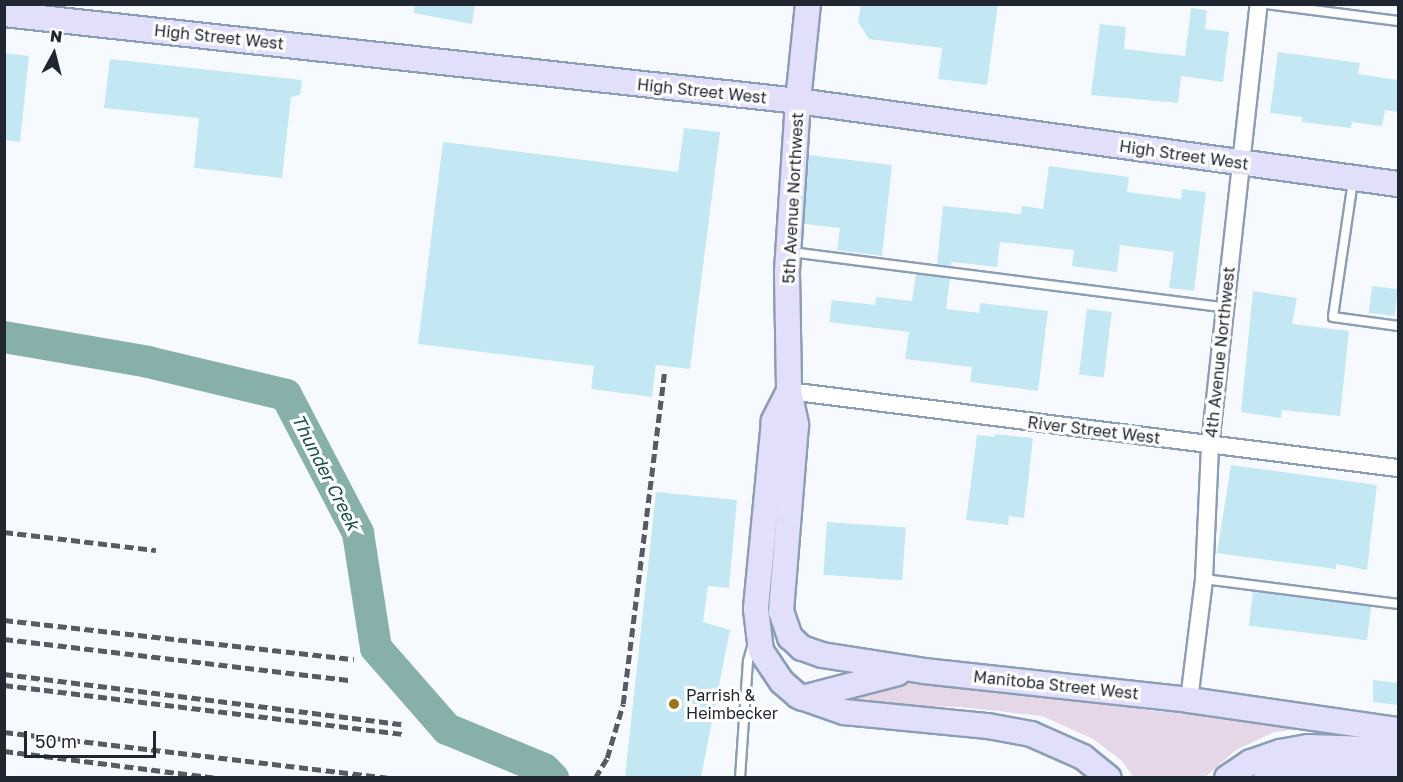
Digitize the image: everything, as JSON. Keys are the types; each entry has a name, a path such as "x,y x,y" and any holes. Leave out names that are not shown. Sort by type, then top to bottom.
{"main road":[{"name":"5th Avenue Northwest","path":"808,4 798,101 787,273 789,391 796,425 781,601 782,620 790,637 802,648 813,653 924,671"},
{"name":"High Street West","path":"4,14 798,101 1398,184"},
{"name":"5th Avenue Northwest","path":"789,391 774,421 756,609 761,651 770,668 791,691 802,698"},
{"name":"Manitoba Street West","path":"924,671 1189,700 1398,730"},
{"path":"802,698 884,675 924,671"},
{"path":"802,698 844,712 988,726 1031,734 1083,757 1109,777"},
{"path":"1227,777 1251,762 1280,752 1308,747 1398,750"},
{"path":"1266,777 1321,767 1353,766 1398,769"}],"street":[{"name":"4th Avenue Northwest","path":"1189,700 1204,579 1210,445 1259,4"},
{"name":"River Street West","path":"789,391 1398,468"}],"lane":[{"path":"1266,4 1398,21"},
{"path":"1353,178 1334,317 1398,326"},
{"path":"790,252 1226,308"},
{"path":"1204,579 1398,604"},
{"path":"740,777 748,661 757,631"}],"shaded area":[{"path":"909,682 1053,695 1152,711 1170,712 1194,705 1339,725 1274,732 1236,750 1205,777 1134,778 1122,761 1093,739 1042,716 960,707 845,704 859,694"}],"building":[{"path":"415,4 475,4 472,24 414,13"},
{"path":"861,4 998,4 987,85 938,79 942,48 869,39 858,22"},
{"path":"1191,8 1207,10 1205,29 1229,32 1223,82 1181,76 1178,103 1091,95 1100,24 1126,27 1124,49 1185,56"},
{"path":"1278,52 1360,63 1358,74 1398,80 1398,112 1385,110 1382,126 1352,122 1351,128 1302,122 1302,117 1270,113"},
{"path":"4,53 29,56 20,142 4,140"},
{"path":"110,59 302,80 300,95 291,97 282,178 194,168 199,118 104,108"},
{"path":"684,128 720,132 690,369 656,365 652,397 591,389 594,366 418,344 443,142 678,172"},
{"path":"809,155 892,165 882,256 837,250 840,228 804,224"},
{"path":"1049,166 1129,177 1127,192 1181,199 1182,189 1206,192 1194,291 1169,288 1174,252 1120,245 1117,272 1072,266 1074,250 1000,242 997,267 952,262 951,266 937,264 943,206 1021,214 1022,206 1043,209"},
{"path":"916,274 950,279 946,309 979,313 980,303 1048,311 1038,391 970,382 972,367 905,359 909,332 829,322 832,300 875,305 876,297 912,301"},
{"path":"1372,286 1398,289 1395,316 1369,313"},
{"path":"1253,291 1297,298 1292,324 1349,331 1340,416 1282,410 1281,418 1241,412"},
{"path":"1087,309 1112,312 1104,378 1079,375"},
{"path":"995,434 1033,438 1024,518 1009,516 1008,525 966,520 977,435 995,437"},
{"path":"1231,465 1377,485 1367,570 1336,564 1336,569 1217,553"},
{"name":"Parrish & Heimbecker","path":"656,492 737,500 729,588 708,586 703,622 730,630 701,777 625,777"},
{"path":"827,522 906,528 902,580 823,575"},
{"path":"1253,592 1371,607 1367,640 1249,626"},
{"path":"1373,680 1398,683 1398,705 1373,702"}],"waterway":[{"name":"Thunder Creek","path":"4,337 148,362 286,395 358,533 376,648 447,729 544,769 553,778"}],"railway":[{"path":"595,778 607,758 623,704 664,374"},
{"path":"4,532 156,550"},
{"path":"4,620 354,659"},
{"path":"4,639 349,680"},
{"path":"4,674 402,724"},
{"path":"4,685 404,734"},
{"path":"4,732 387,778"},
{"path":"4,751 219,778"}],"place":[{"name":"Parrish & Heimbecker","path":"674,704"}]}
